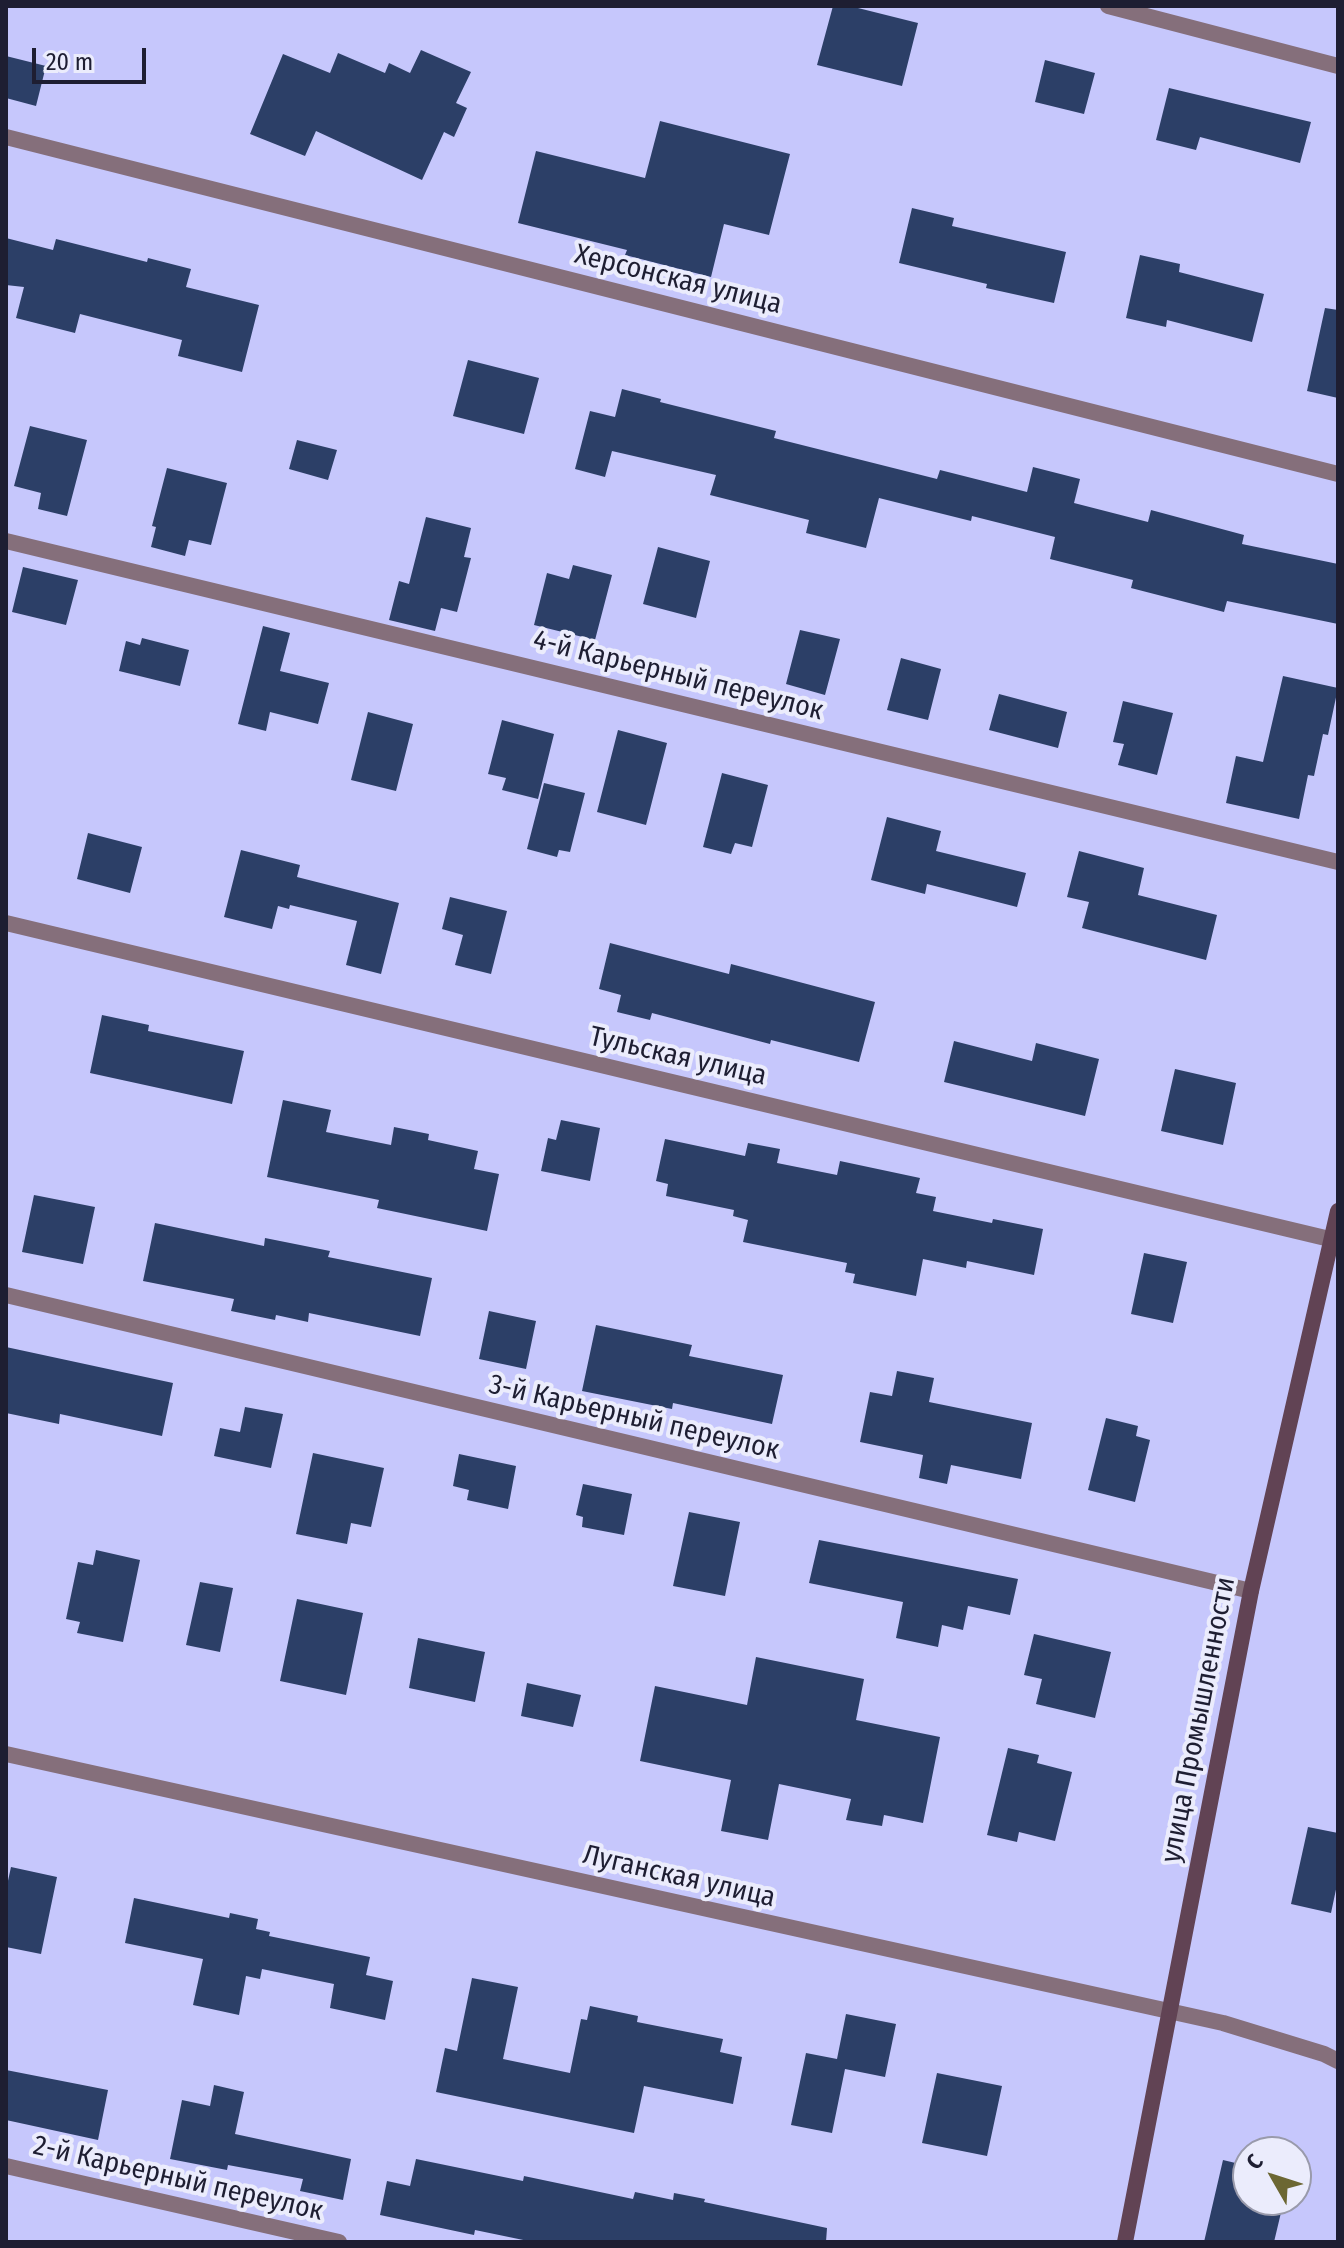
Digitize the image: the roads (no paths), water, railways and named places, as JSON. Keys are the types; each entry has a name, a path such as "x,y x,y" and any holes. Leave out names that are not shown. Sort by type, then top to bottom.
{"main road":[{"name":"улица Промышленности","path":"1125,2242 1251,1591 1335,1240 1338,1211"}],"street":[{"path":"1108,6 1338,66"},
{"name":"Херсонская улица","path":"6,137 1338,474"},
{"name":"4-й Карьерный переулок","path":"6,541 1338,862"},
{"name":"Тульская улица","path":"6,923 1335,1240"},
{"name":"3-й Карьерный переулок","path":"6,1295 1251,1591"},
{"name":"Луганская улица","path":"6,1754 1223,2023 1338,2061"},
{"name":"2-й Карьерный переулок","path":"6,2166 339,2242"}]}
